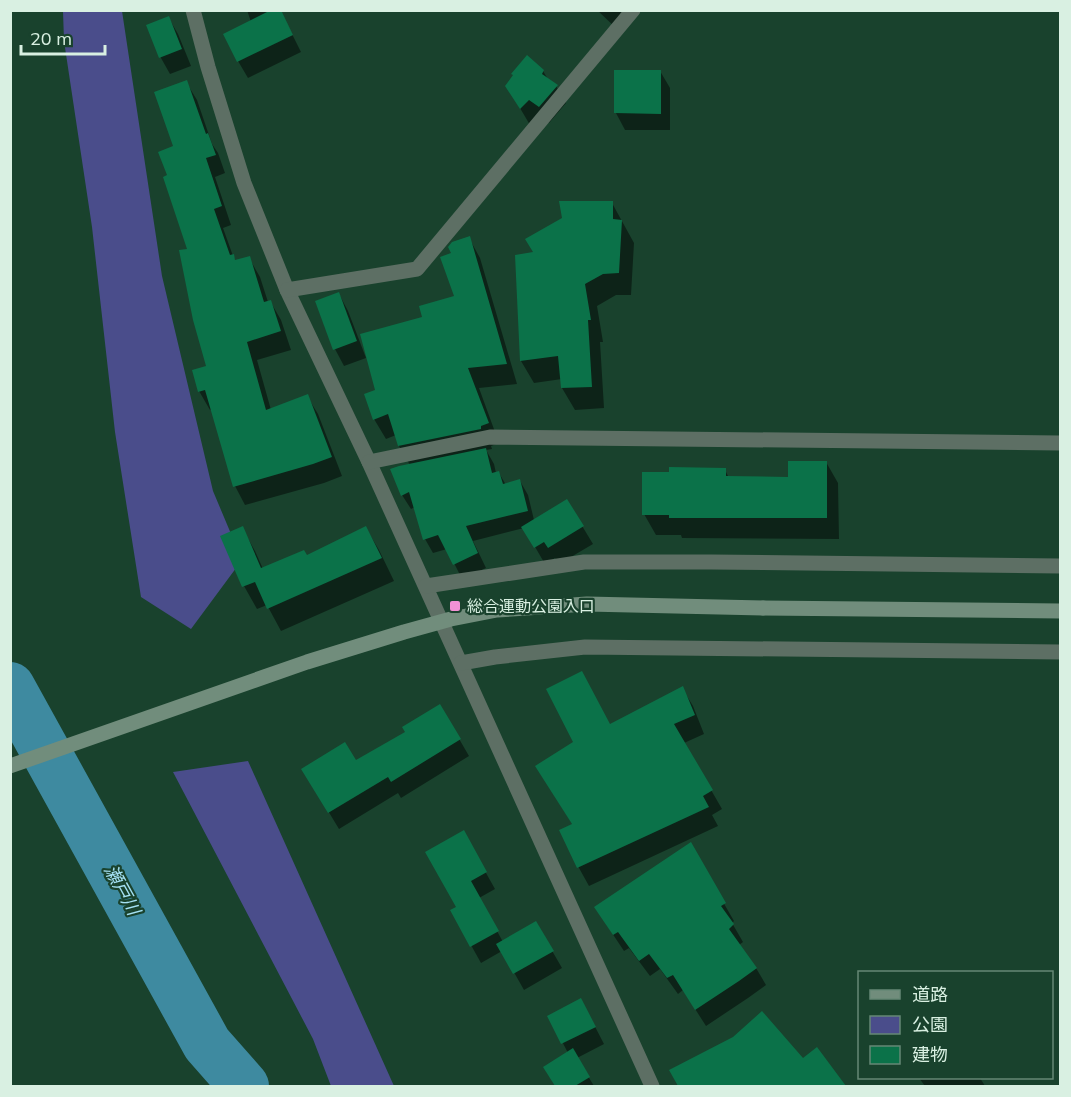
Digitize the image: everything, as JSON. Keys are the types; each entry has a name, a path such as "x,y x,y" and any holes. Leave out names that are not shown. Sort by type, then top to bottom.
{"street":[{"path":"193,10 208,68 244,183 287,290 426,586 652,1086"},
{"path":"287,290 417,269 633,10"},
{"path":"369,462 490,437 1060,443"},
{"path":"426,586 584,562 1060,566"},
{"path":"10,766 307,662 451,619 497,610 587,604 1060,611"},
{"path":"460,663 585,647 1060,652"}],"green space":[{"path":"63,11 122,11 162,276 213,491 242,560 191,629 141,597 115,432 92,227 64,41"},
{"path":"248,761 394,1086 331,1086 313,1039 173,772"}],"building":[{"path":"271,10 281,10 293,35 237,62 223,34"},
{"path":"169,16 182,49 159,58 146,25"},
{"path":"527,55 544,70 542,74 558,85 539,107 529,100 520,109 505,86 513,75 511,74"},
{"path":"614,70 661,70 661,114 614,113"},
{"path":"187,80 216,155 206,158 222,206 214,209 230,255 234,254 235,260 250,256 264,302 271,300 281,331 247,342 266,410 308,394 332,457 233,487 205,390 198,392 192,370 206,366 193,320 179,250 187,249 163,177 167,175 158,152 173,146 154,92"},
{"path":"559,201 613,201 613,219 622,220 619,273 603,274 585,284 591,320 588,320 592,387 561,388 558,356 520,361 515,255 533,252 525,239 562,218"},
{"path":"470,236 507,364 468,368 489,423 481,426 481,429 398,446 388,414 373,420 364,394 375,390 360,334 422,317 419,306 454,296 440,257 451,253 448,247 452,242"},
{"path":"339,292 357,341 333,350 315,301"},
{"path":"486,448 492,473 499,471 503,484 520,479 528,511 466,526 478,553 453,565 438,535 423,540 409,492 401,496 390,469"},
{"path":"788,461 827,461 827,518 669,518 669,515 642,515 642,472 669,472 669,467 726,468 726,476 788,477"},
{"path":"567,499 584,526 548,548 544,542 534,548 521,527"},
{"path":"243,526 261,568 304,550 307,555 366,526 382,558 267,609 255,582 242,587 220,536"},
{"path":"582,671 610,724 683,686 695,715 674,724 713,790 703,796 709,807 577,868 559,830 572,824 535,766 573,742 546,689"},
{"path":"440,704 461,739 391,782 388,777 328,813 301,769 345,742 356,760 405,732 402,727"},
{"path":"464,830 487,872 471,881 499,931 470,947 450,910 456,907 425,852"},
{"path":"691,842 726,903 721,906 734,924 729,929 757,968 695,1010 673,975 667,978 649,954 639,961 618,932 613,935 594,907"},
{"path":"536,921 554,951 513,974 496,944"},
{"path":"581,998 596,1027 561,1044 547,1016"},
{"path":"762,1011 803,1058 817,1047 846,1086 678,1086 669,1070 733,1037"},
{"path":"573,1048 590,1077 575,1086 555,1086 543,1067"}],"waterway":[{"name":"瀬戸川","path":"10,687 207,1044 244,1086"}],"place":[{"name":"総合運動公園入口","path":"455,606"}]}
